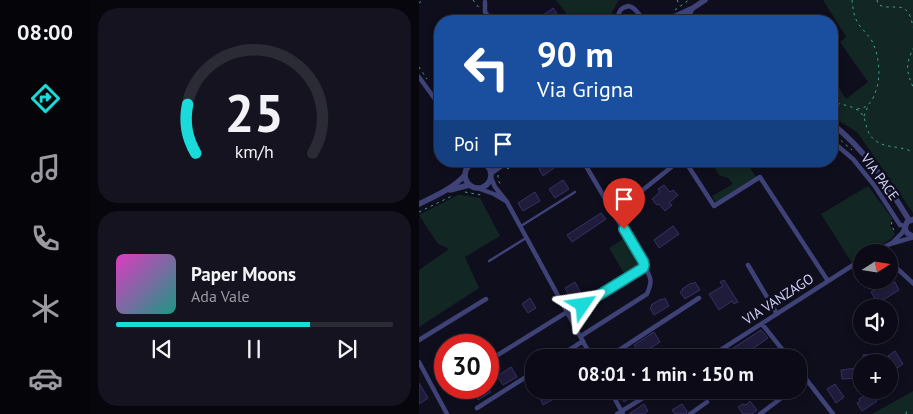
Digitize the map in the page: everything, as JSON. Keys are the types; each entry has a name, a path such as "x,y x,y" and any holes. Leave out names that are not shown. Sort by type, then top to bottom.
{"street":[{"path":"678,15 705,0"},
{"path":"485,2 485,12 487,15"},
{"path":"618,15 620,10 628,3 636,9 639,15"},
{"path":"688,15 693,8"},
{"path":"419,77 434,98"},
{"path":"838,129 866,156 911,219 902,233 890,244"},
{"name":"VIA PACE","path":"838,146 853,159 874,185 900,225 906,227"},
{"path":"419,204 456,184 464,176 466,167"},
{"path":"487,167 490,170 495,187 507,202 588,349"},
{"path":"464,176 469,185 476,189 487,185 491,175 501,167"},
{"path":"581,336 647,294 652,283 644,265 587,167"},
{"path":"614,213 672,167"},
{"path":"689,167 714,206 760,178 827,281"},
{"path":"443,192 469,185"},
{"path":"480,188 507,202"},
{"path":"906,227 907,233 913,237"},
{"path":"890,244 913,237"},
{"path":"499,354 643,268 644,265"},
{"path":"748,265 777,314"},
{"name":"VIA VANZAGO","path":"722,349 853,265"},
{"path":"898,270 913,284"},
{"path":"621,349 699,298"},
{"path":"419,340 486,299"},
{"path":"762,324 782,349"},
{"path":"571,349 583,341"},
{"path":"419,362 447,414"},
{"path":"477,408 525,378"},
{"path":"807,380 833,414"},
{"path":"614,399 620,413 642,399"},
{"path":"760,414 780,399"},
{"path":"690,414 707,402"}],"lane":[{"path":"521,227 575,192"},
{"path":"489,260 526,237"}],"path":[{"path":"419,3 423,0"},
{"path":"473,0 479,9 485,12"},
{"path":"677,0 680,6"},
{"path":"852,0 856,18 871,41 878,61 879,72 876,90 863,117"},
{"path":"877,0 878,4 883,7 898,6 905,9 910,15 913,29"},
{"path":"913,47 907,62 907,71 913,89"},
{"path":"419,67 427,79"},
{"path":"838,104 855,109 862,114 867,131 874,140 883,144 904,148 913,153"},
{"path":"855,109 868,105"},
{"path":"907,409 907,414"}],"green space":[{"path":"556,0 619,0 610,15 567,15"},
{"path":"823,0 913,0 913,213 857,132 838,121 838,86 846,99 868,82 840,42 846,37 838,24 838,15 832,15"},
{"path":"714,167 750,167 756,177 716,202 712,196 733,184 728,178 719,175"},
{"path":"868,186 892,218 890,225 895,234 883,244 853,244 852,263 821,214"},
{"path":"458,195 480,198 500,236 465,257 479,288 419,327 419,270 449,249 438,244 419,215"},
{"path":"625,238 640,266 625,275 609,248"},
{"path":"913,391 913,414 872,414"}],"building":[{"path":"553,8 558,15 543,15"},
{"path":"542,167 554,168 543,176 539,169"},
{"path":"563,180 569,189 555,198 549,189"},
{"path":"664,185 670,192 673,190 678,195 669,203 672,205 665,211 652,199 660,192 658,189"},
{"path":"535,192 540,201 523,211 518,203"},
{"path":"601,213 606,219 572,242 567,235"},
{"path":"673,226 679,234 659,248 654,240"},
{"path":"724,280 738,302 734,304 732,301 719,310 709,294 723,286 720,282"},
{"path":"575,282 583,297 573,303 565,288"},
{"path":"695,282 700,290 685,299 680,292"},
{"path":"898,288 899,290 884,299 875,299 871,292 876,289"},
{"path":"530,298 536,308 528,313 522,304"},
{"path":"665,298 669,306 654,315 650,308 651,305"},
{"path":"761,330 768,338 752,349 732,349"},
{"path":"654,332 660,342 649,349 636,349 634,345"},
{"path":"898,356 903,364 898,368"},
{"path":"511,367 517,377 503,385 499,379 499,375"},
{"path":"853,368 853,378 842,379 841,370"},
{"path":"419,383 428,398 419,404"},
{"path":"835,384 844,397 836,403 827,389"},
{"path":"540,399 552,399 552,400 543,405"},
{"path":"859,399 876,399 877,401 862,411 857,403 860,401"},
{"path":"750,401 757,410 752,414 743,414 738,407 743,404 746,405"},
{"path":"644,404 648,411 644,414 629,414"},
{"path":"682,404 687,411 686,414 675,414 672,410"}],"route":[{"path":"583,305 643,268 643,261 624,229"}]}
